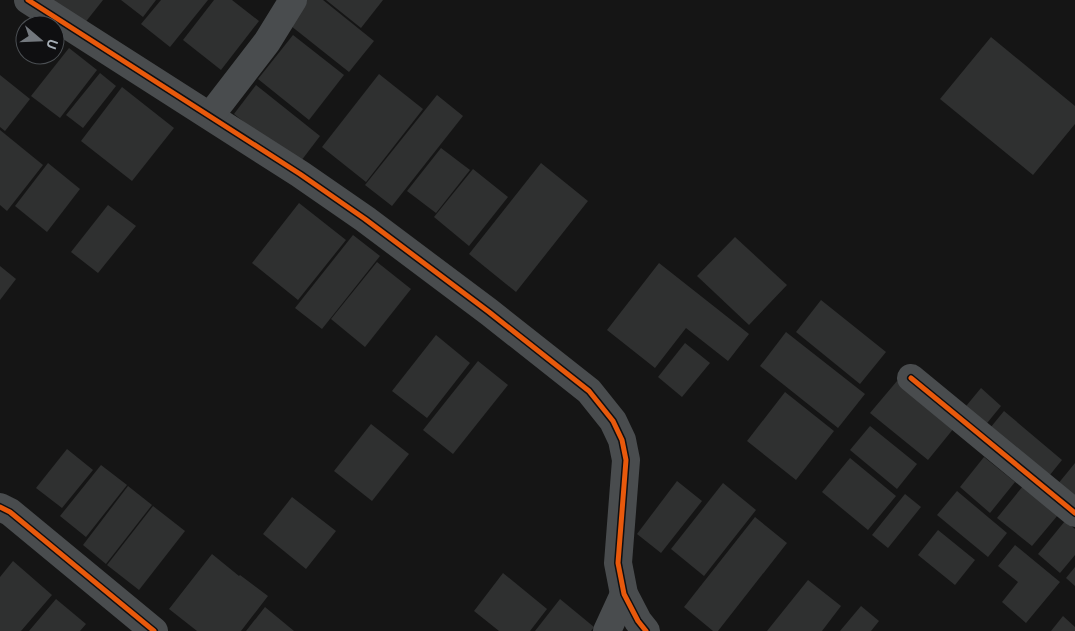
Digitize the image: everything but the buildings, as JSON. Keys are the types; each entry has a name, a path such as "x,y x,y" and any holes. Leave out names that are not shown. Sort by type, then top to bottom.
{"street":[{"path":"28,0 300,174 488,312 589,391 613,421 622,440 626,460 618,562 624,594 638,621 646,631"},
{"path":"210,116 266,42 293,0"},
{"path":"911,378 1075,513"},
{"path":"0,507 10,512 154,631"},
{"path":"607,631 624,594"}],"cycle path":[{"path":"28,0 300,174 365,219 489,312 589,391 613,421 622,440 626,460 618,563 624,594 638,621 646,631"},
{"path":"911,378 1075,513"},
{"path":"0,507 10,512 154,631"}]}
